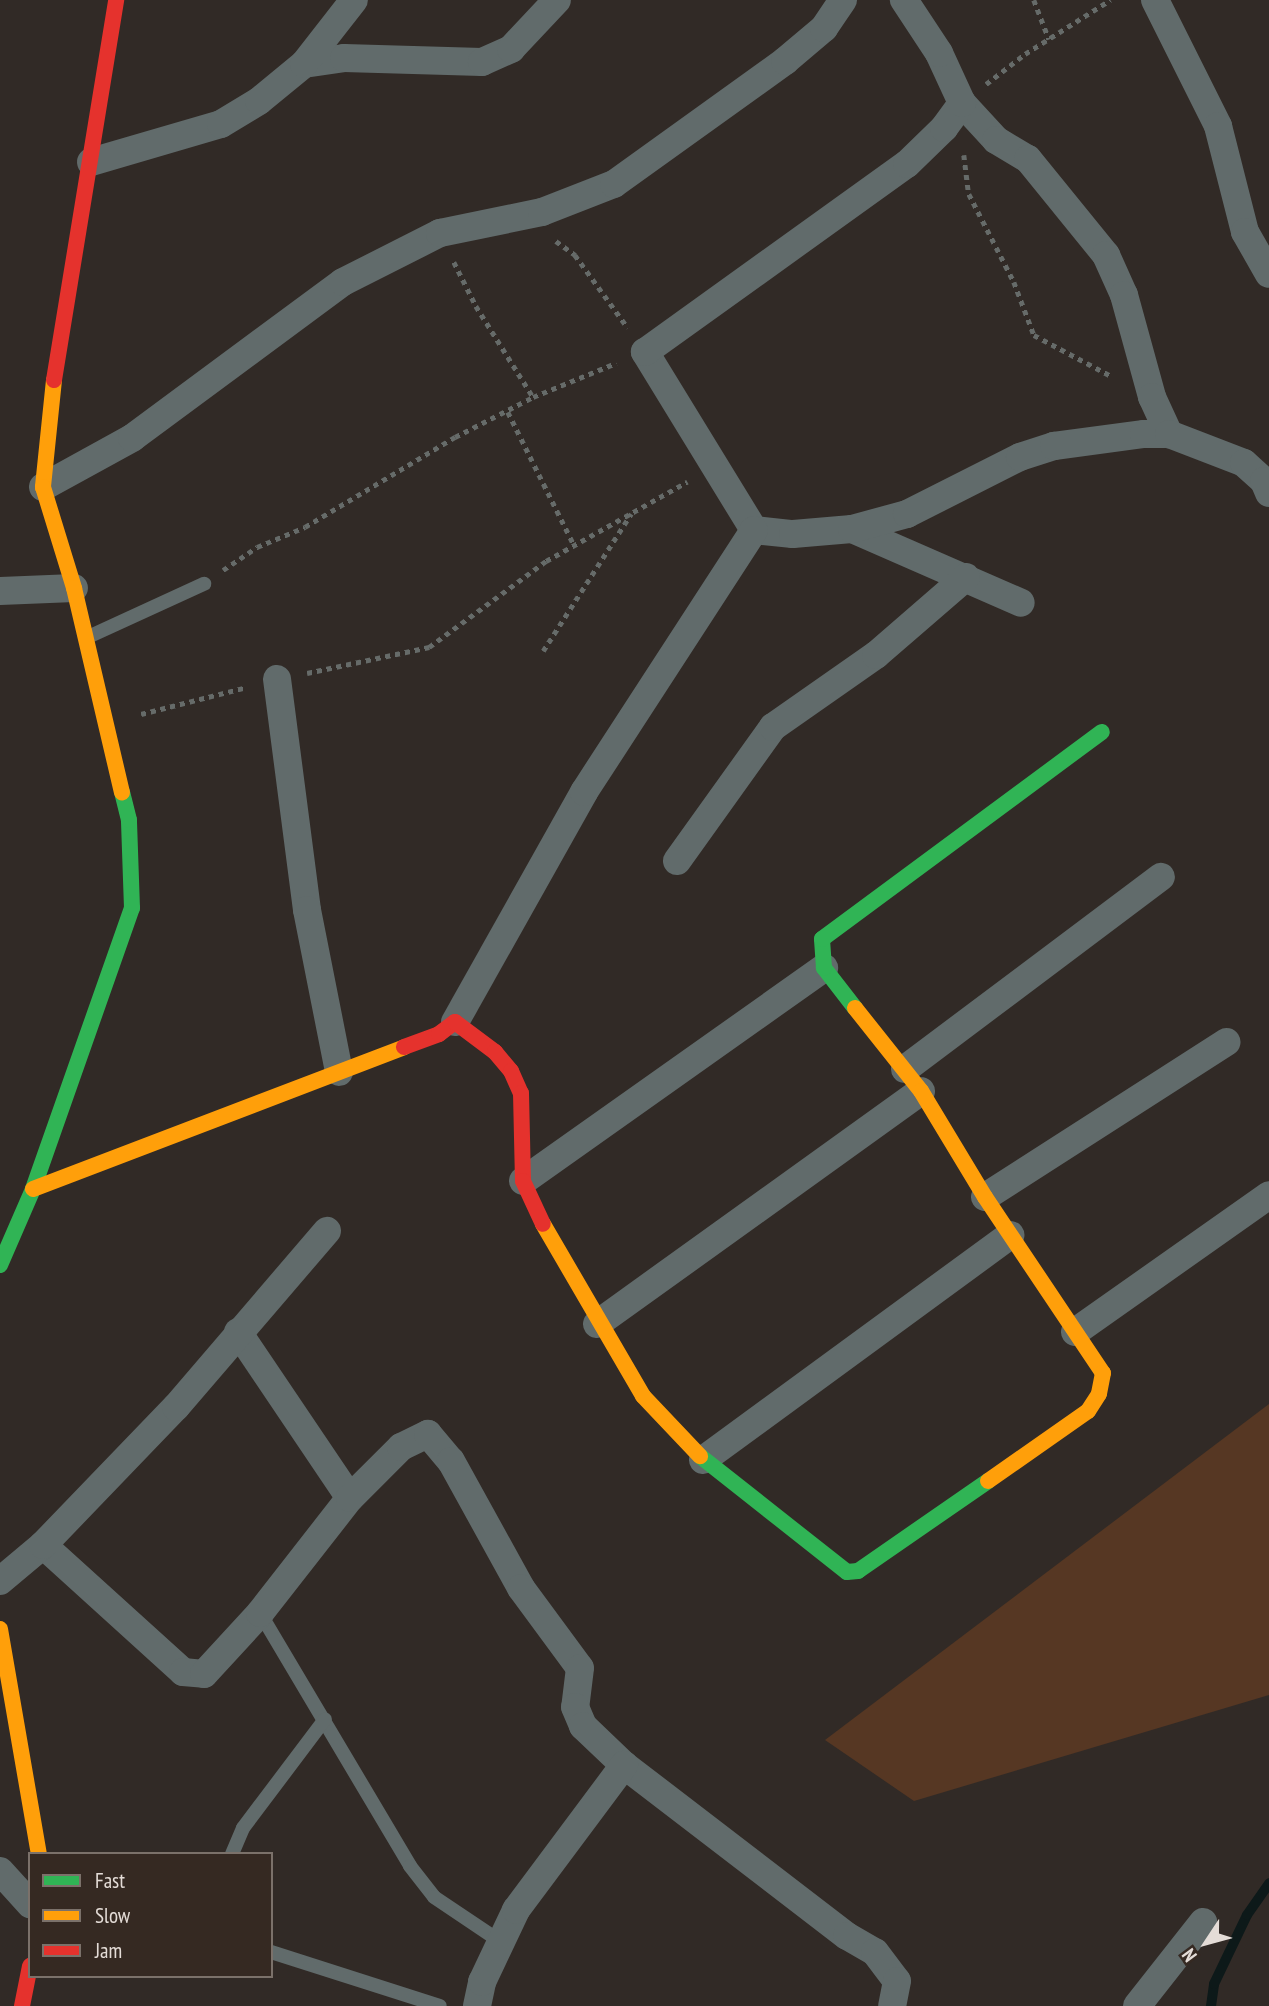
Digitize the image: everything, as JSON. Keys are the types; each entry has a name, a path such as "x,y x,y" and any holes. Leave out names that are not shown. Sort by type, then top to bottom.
{"street":[{"path":"0,1265 33,1189 132,908 129,820 83,639 74,588 43,487 55,368 116,0"},
{"path":"91,162 221,124 304,64 354,0"},
{"path":"304,64 344,58 482,61 511,49 558,0"},
{"path":"43,487 132,438 344,282 440,233 542,212 614,184 785,61 824,28 843,0"},
{"path":"904,0 939,53 962,103 996,140 1028,159 1106,255 1124,295 1152,397 1169,434"},
{"path":"1155,0 1218,126 1245,232 1269,274"},
{"path":"754,530 645,352 906,164 944,128 962,103"},
{"path":"754,530 793,534 852,529 907,514 1020,457 1054,446 1169,434 1244,463 1264,481 1269,493"},
{"path":"852,529 966,576 1021,603"},
{"path":"33,1189 439,1034 455,1022 584,792 754,530"},
{"path":"677,861 773,727 876,655 966,576"},
{"path":"0,591 74,588"},
{"path":"277,679 307,910 339,1072"},
{"path":"455,1022 495,1052 521,1093 523,1181 531,1203 597,1324 643,1396 703,1460 847,1572 858,1571 1088,1411 1099,1394 1103,1373 1010,1236 913,1080 824,968 822,939 1102,732"},
{"path":"597,1324 913,1080 1161,877"},
{"path":"523,1181 824,968"},
{"path":"985,1197 1226,1042"},
{"path":"1075,1332 1269,1195"},
{"path":"0,1581 43,1545 176,1407 327,1231"},
{"path":"703,1460 1010,1236"},
{"path":"238,1332 350,1498"},
{"path":"43,1545 183,1672 204,1674 260,1613 350,1498 417,1436 428,1434 435,1440 521,1588 580,1668 575,1707 583,1726 624,1765 847,1936 875,1952 897,1981 892,2006"},
{"path":"0,1629 39,1852"},
{"path":"477,2006 516,1910 624,1765"},
{"path":"0,1871 28,1903"},
{"path":"1137,2006 1203,1922"},
{"path":"22,2006 28,1976"}],"lane":[{"path":"83,639 204,584"},
{"path":"260,1613 410,1866 434,1897 501,1942"},
{"path":"233,1852 243,1828 325,1719"},
{"path":"273,1953 440,2006"}],"path":[{"path":"1034,0 1049,39"},
{"path":"204,584 257,547 305,527 455,437 533,397 645,352 575,255 554,239 542,212"},
{"path":"440,233 476,306 533,397"},
{"path":"508,412 574,545"},
{"path":"106,723 277,679 429,647 546,561 715,466"},
{"path":"543,651 631,513"}],"shaded area":[{"path":"1269,1404 1269,1695 914,1801 825,1740"}],"waterway":[{"path":"1211,2006 1214,1984 1247,1915 1269,1883"}],"traffic: fast":[{"path":"855,1008 824,968 822,939 1102,732"},
{"path":"0,1265 33,1189 132,908 129,820 122,792"},
{"path":"700,1456 847,1572 858,1571 988,1481"}],"traffic: slow":[{"path":"54,380 43,487 74,588 122,792"},
{"path":"855,1008 921,1091 985,1197 1103,1373 1099,1394 1088,1411 988,1481"},
{"path":"33,1189 404,1047"},
{"path":"543,1224 643,1396 700,1456"},
{"path":"0,1629 39,1852"}],"traffic: jam":[{"path":"54,380 116,0"},
{"path":"404,1047 439,1034 455,1022 495,1052 511,1071 521,1093 523,1181 543,1224"},
{"path":"22,2006 28,1976"}]}
